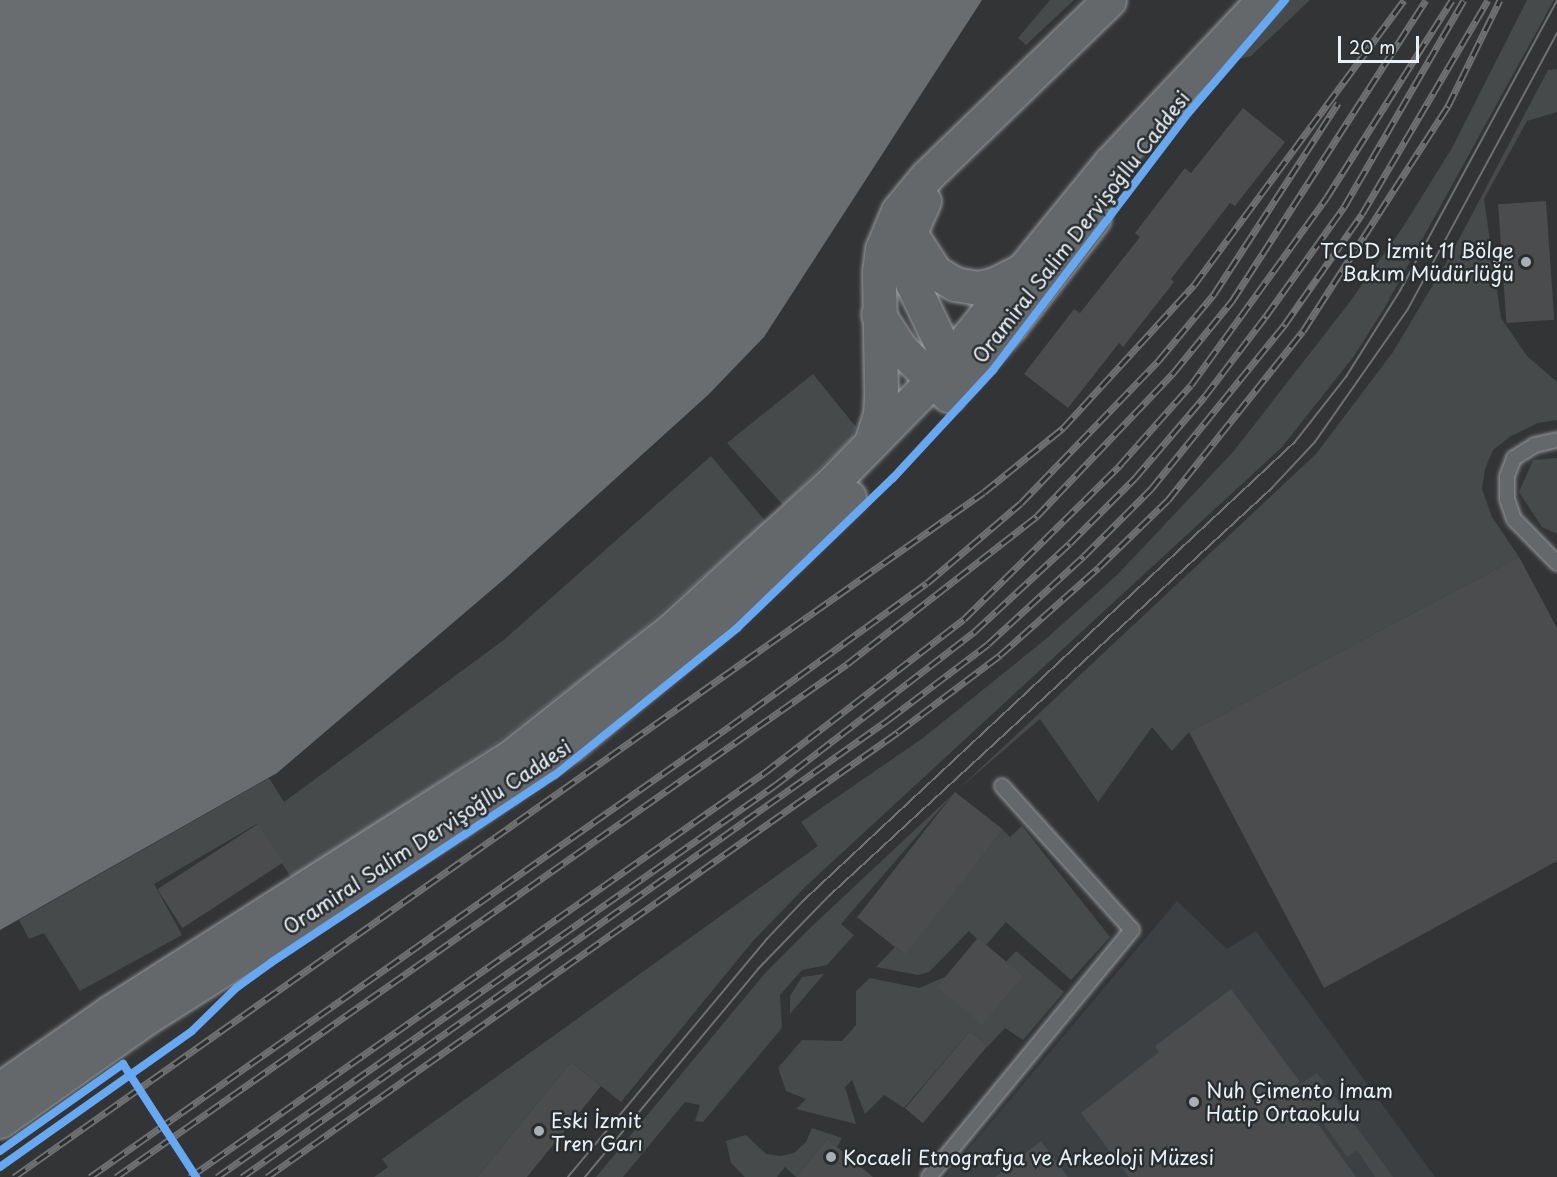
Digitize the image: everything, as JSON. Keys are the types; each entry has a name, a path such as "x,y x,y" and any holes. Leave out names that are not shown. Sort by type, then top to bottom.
{"main road":[{"path":"871,443 880,414 878,314 882,249 898,211 921,182 1109,0"},
{"path":"950,377 1021,271 1117,156 1263,0"},
{"name":"Oramiral Salim Dervişoğllu Caddesi","path":"0,1089 110,1012 508,758 670,631 871,443 1011,325 1104,205 1218,50"},
{"path":"950,377 937,337 912,283 910,233 916,212 973,132"},
{"path":"910,233 935,272 955,284 978,288 995,284 1021,271"},
{"path":"878,314 901,349 950,377"},
{"name":"Oramiral Salim Dervişoğllu Caddesi","path":"0,1121 149,1016 459,820 571,744 725,616 846,501 950,377"}],"lane":[{"path":"1557,440 1535,445 1514,458 1507,476 1507,499 1514,519 1557,563"},
{"path":"929,1177 1132,930 1002,786"}],"shaded area":[{"path":"0,0 982,0 764,337 708,395 509,575 277,773 0,930"},
{"path":"1050,0 1074,0 1026,45 1018,38"},
{"path":"1285,0 1310,0 1251,56 1232,61"},
{"path":"1527,0 1554,0 1385,307 1354,356 1282,447 806,886 753,941 621,1102 571,1062 477,1177 374,1177 388,1167 382,1159 818,846 801,822 923,738 1047,638 1118,574 1233,452 1349,303 1403,227 1452,148"},
{"path":"1557,69 1557,112 1527,121 1484,199 1501,318 1527,356 1557,382 1557,420 1538,423 1511,436 1493,450 1485,469 1482,489 1492,517 1519,557 1189,732 1172,751 1152,727 1098,802 1040,719 958,790 1316,454 1393,352 1449,258 1548,70"},
{"path":"813,374 856,427 852,438 783,505 727,443"},
{"path":"711,456 766,522 614,654 489,749 292,879 257,824 154,884 182,935 80,991 44,933 29,939 19,920 269,778 284,802 505,639"},
{"path":"1557,458 1557,534 1542,527 1519,492 1533,460"},
{"path":"954,793 841,924 854,935 827,965 802,970 780,995 782,1028 703,1122 695,1121 700,1105 685,1102 623,1177 596,1177 766,972"},
{"path":"1022,826 1110,937 1071,980 1006,922 986,945 1006,962 1016,951 1064,992 1023,1040 1005,1028 988,1046 970,1031 904,1108 884,1095 865,1114 852,1080 845,1087 856,1124 796,1109 806,1099 786,1091 778,1068 802,1040 842,1041 856,1025 856,991 870,978 919,988 945,977 977,939 969,931 929,972 918,975 876,967 895,947 904,954 1003,830 1010,837"},
{"name":"Nuh Çimento İmam Hatip Ortaokulu","path":"1177,901 1227,949 1256,931 1435,1177 945,1177"},
{"path":"824,974 790,1014 790,996 802,977"},
{"path":"1317,1073 1393,1177 1375,1177 1357,1150 1347,1157 1311,1106 1270,1134 1257,1114"},
{"path":"812,1128 842,1138 837,1147 827,1139 796,1177 785,1167 777,1177 745,1177 731,1163 726,1141 746,1135 766,1154 781,1156 794,1153 806,1142"}],"building":[{"path":"1243,108 1285,142 1235,206 1230,203 1171,279 1174,282 1123,347 1119,343 1068,408 1024,374 1074,309 1080,313 1140,237 1135,233 1185,168 1191,173"},
{"name":"TCDD İzmit 11 Bölge Bakım Müdürlüğü","path":"1546,201 1554,320 1506,323 1498,204"},
{"path":"1519,557 1557,628 1557,861 1324,988 1189,732"},
{"path":"955,792 1003,830 905,955 857,917"},
{"path":"258,824 283,863 182,928 157,889"},
{"path":"978,938 1023,976 982,1025 937,987"},
{"path":"1231,989 1300,1082 1292,1088 1356,1177 1129,1177 1081,1113 1159,1052 1155,1046"},
{"path":"970,1031 988,1046 923,1123 905,1108"},
{"name":"Eski İzmit Tren Garı","path":"571,1062 601,1086 527,1177 477,1177"},
{"name":"Kocaeli Etnografya ve Arkeoloji Müzesi","path":"827,1139 837,1147 873,1177 796,1177"},
{"path":"1041,1141 1068,1177 995,1177"}],"tram line":[{"path":"568,1177 766,940 802,902 1295,442 1346,377 1400,291 1557,1"},
{"path":"585,1177 758,969 829,896 1272,488 1315,442 1408,309 1557,34"}],"railway":[{"path":"14,1177 984,492 1063,428 1194,285 1404,0"},
{"path":"116,1177 847,664 1037,516 1174,372 1232,301 1426,0"},
{"path":"190,1177 764,773 964,619 1119,466 1191,385 1327,197 1452,0"},
{"path":"217,1177 774,786 975,631 1070,543 1135,478 1205,396 1266,316 1344,207 1464,0"},
{"path":"242,1177 889,719 988,644 1084,556 1151,489 1285,324 1362,214 1488,0"},
{"path":"267,1177 898,732 1000,655 1099,567 1168,500 1303,331 1448,106 1500,0"},
{"path":"90,1177 730,726 927,583 1021,503 1159,360 1214,294 1338,103"}],"cycle path":[{"path":"0,1167 192,1031 236,988 272,962 555,775 737,628 893,478 993,370 1189,112 1285,0"},
{"path":"0,1151 123,1064 196,1177"}],"place":[{"name":"TCDD İzmit 11 Bölge Bakım Müdürlüğü","path":"1526,262"},
{"name":"Nuh Çimento İmam Hatip Ortaokulu","path":"1194,1102"},
{"name":"Eski İzmit Tren Garı","path":"539,1131"},
{"name":"Kocaeli Etnografya ve Arkeoloji Müzesi","path":"831,1157"}]}
